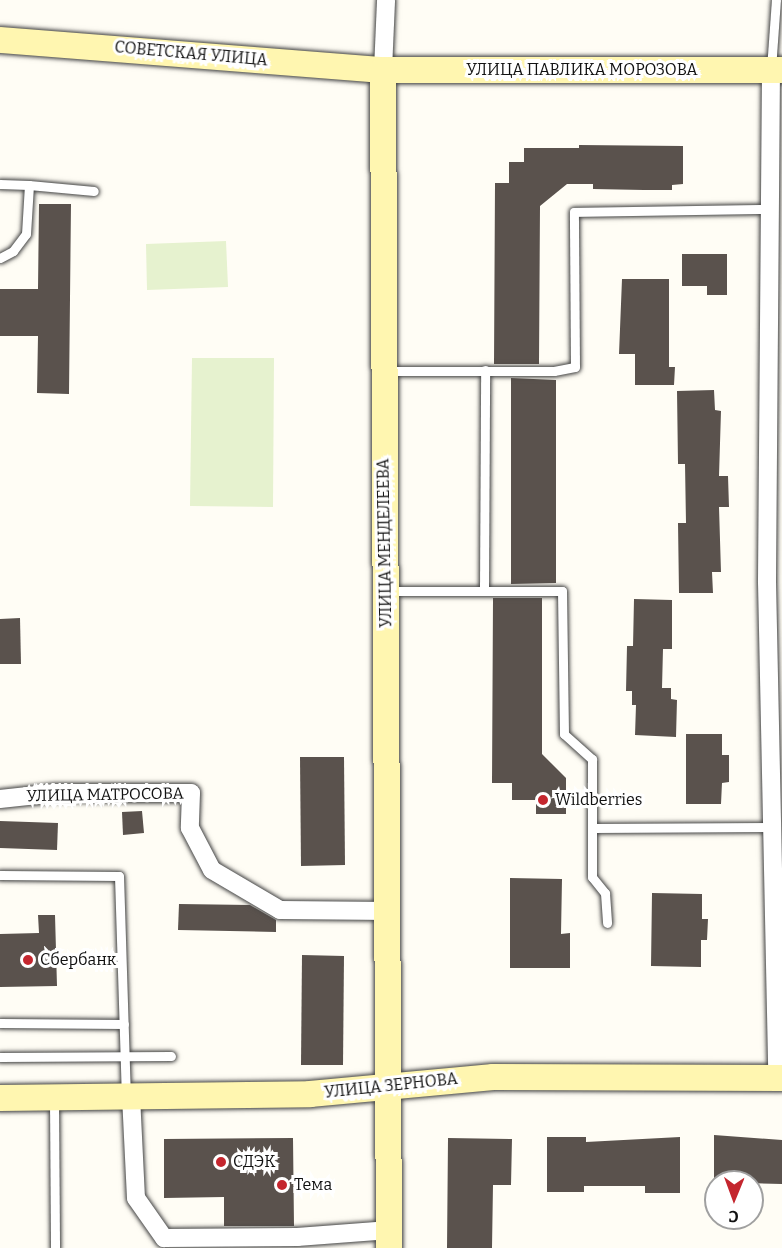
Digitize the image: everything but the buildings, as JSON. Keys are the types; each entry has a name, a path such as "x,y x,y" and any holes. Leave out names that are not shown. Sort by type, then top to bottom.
{"street":[{"name":"УЛИЦА МЕНДЕЛЕЕВА","path":"386,0 383,70 383,371 389,911 389,1239"},
{"name":"СОВЕТСКАЯ УЛИЦА","path":"0,40 383,70"},
{"name":"УЛИЦА ПАВЛИКА МОРОЗОВА","path":"383,70 777,70"},
{"path":"777,70 770,209 770,827 776,891 780,1078"},
{"name":"УЛИЦА МАТРОСОВА","path":"0,799 56,793 191,793 190,828 212,870 280,910 389,911"},
{"name":"УЛИЦА ЗЕРНОВА","path":"0,1098 310,1094 493,1077 780,1078"},
{"path":"129,1096 135,1198 164,1238 389,1239"}],"lane":[{"path":"776,0 777,70"},
{"path":"0,184 94,191"},
{"path":"0,258 13,251 26,234 29,185"},
{"path":"383,371 554,371 575,367 574,212 770,209"},
{"path":"484,591 485,370"},
{"path":"385,591 562,591 564,734 592,759 592,877 605,893 607,923"},
{"path":"592,828 770,827"},
{"path":"0,875 119,876 124,1056 129,1096"},
{"path":"0,1023 123,1024"},
{"path":"0,1058 171,1056"},
{"path":"54,1097 55,1248"}],"green space":[{"path":"226,241 228,287 147,290 146,244"},
{"path":"192,358 274,358 273,507 190,506"}],"place":[{"name":"Wildberries","path":"543,800"},
{"name":"Сбербанк","path":"28,960"},
{"name":"СДЭК","path":"221,1162"},
{"name":"Тема","path":"282,1185"}]}
